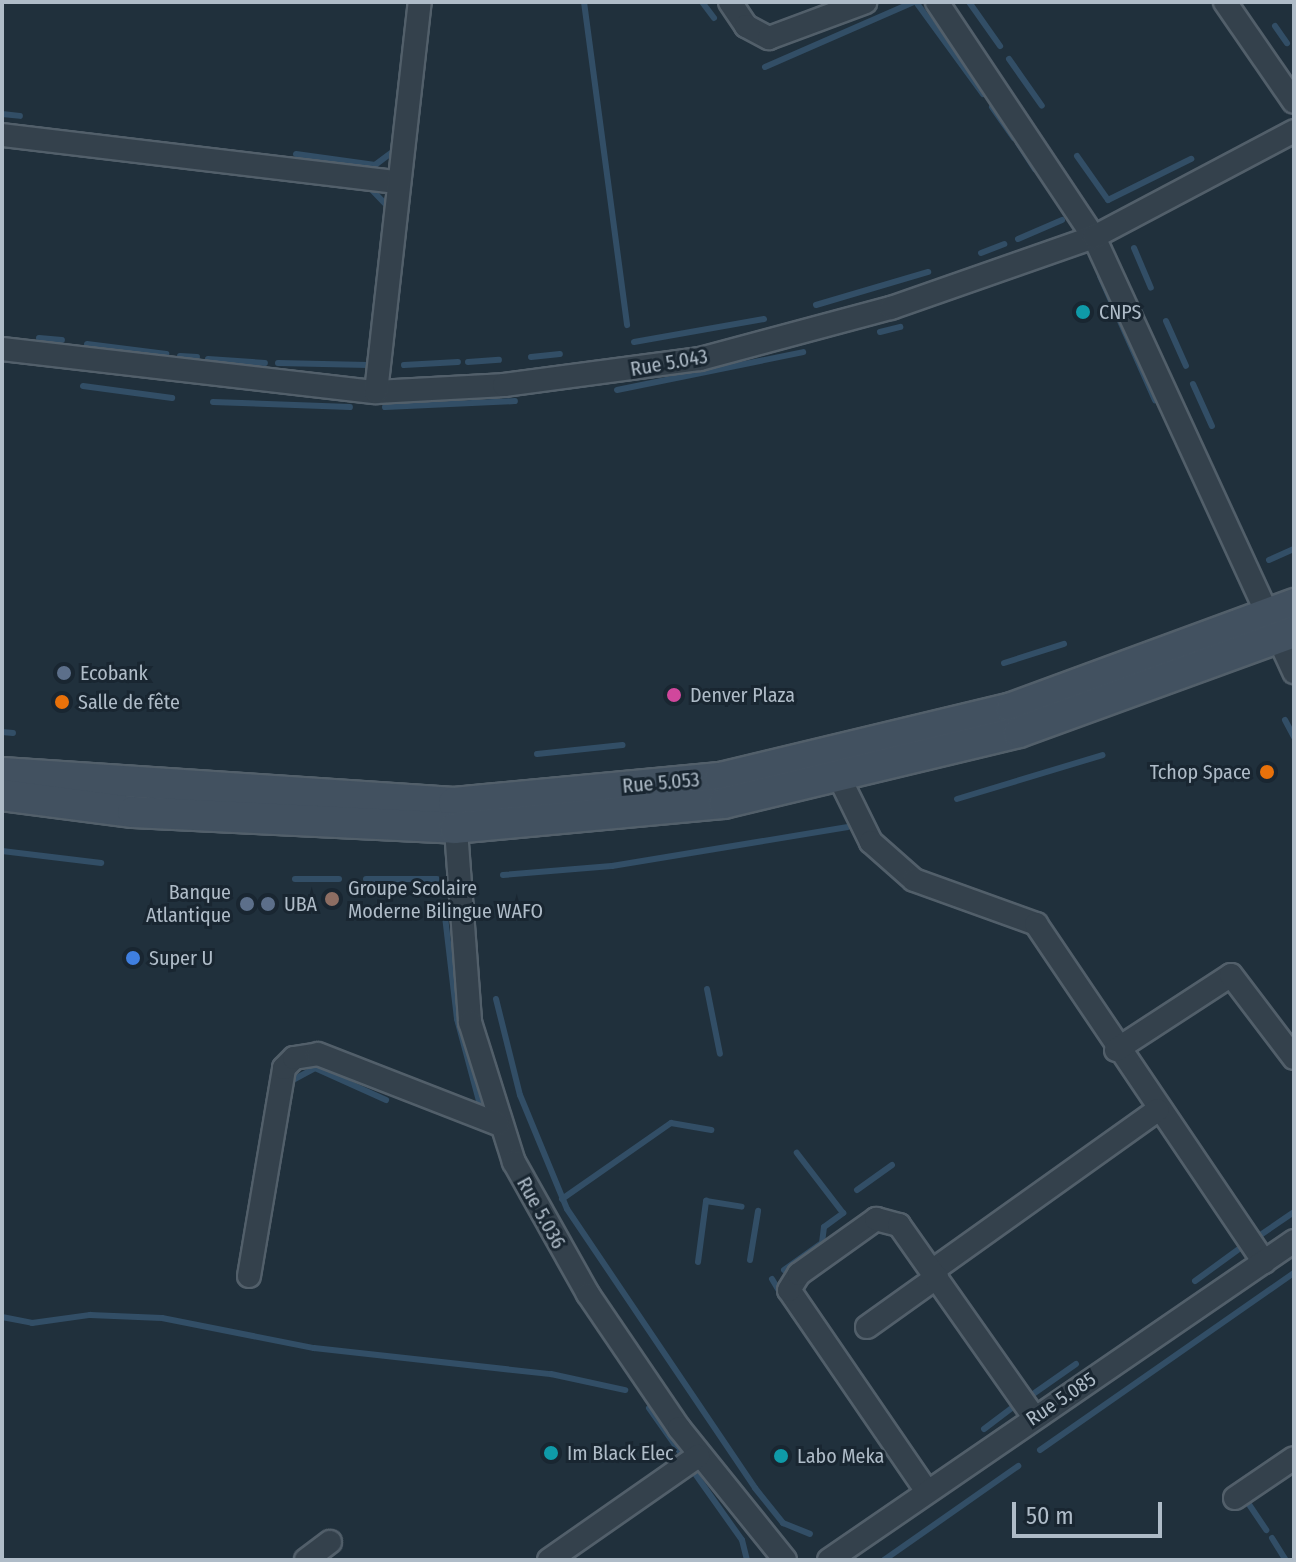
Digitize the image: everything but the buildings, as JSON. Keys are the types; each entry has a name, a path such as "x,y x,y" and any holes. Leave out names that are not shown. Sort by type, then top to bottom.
{"main road":[{"name":"Rue 5.053","path":"2,795 133,812 455,816 724,803 840,779 1048,723 1278,630 1294,604"},
{"name":"Rue 5.053","path":"2,773 455,816 720,778 872,744 1278,630"}],"street":[{"path":"376,392 396,182 420,2"},
{"path":"730,2 746,26 769,38 866,2"},
{"path":"937,2 1094,237 1278,630 1294,672"},
{"path":"1225,2 1294,102"},
{"name":"Rue 5.043","path":"2,349 376,392 504,385 700,359 891,308 1094,237 1294,131"},
{"path":"2,135 396,182"},
{"path":"840,779 871,842 914,880 1036,924 1116,1050 1264,1262"},
{"name":"Rue 5.036","path":"455,816 463,979 498,1124 535,1208 698,1456 785,1560"},
{"path":"1116,1050 1231,975 1294,1058"},
{"path":"249,1276 284,1068 294,1058 318,1054 498,1124"},
{"path":"867,1327 934,1274 1158,1110"},
{"path":"926,1490 789,1290 799,1274 884,1217 899,1225 1034,1417"},
{"name":"Rue 5.085","path":"829,1560 926,1490 1294,1241"},
{"path":"562,1556 698,1456"},
{"path":"1235,1498 1294,1458"},
{"path":"306,1560 330,1542"}],"waterway":[{"path":"584,2 627,325"},
{"path":"702,2 714,18"},
{"path":"765,67 914,2"},
{"path":"916,2 983,94"},
{"path":"969,2 1000,46"},
{"path":"1275,26 1287,43"},
{"path":"1009,59 1042,106"},
{"path":"992,107 1014,138"},
{"path":"2,114 20,116"},
{"path":"1018,143 1035,169"},
{"path":"296,154 375,165 396,149"},
{"path":"1077,156 1108,200 1191,159"},
{"path":"370,188 390,209"},
{"path":"1018,239 1062,220"},
{"path":"981,253 1004,244"},
{"path":"1134,248 1151,288"},
{"path":"816,305 928,272"},
{"path":"1100,276 1155,400"},
{"path":"634,342 764,319"},
{"path":"1166,321 1186,366"},
{"path":"880,332 900,327"},
{"path":"39,338 62,340"},
{"path":"87,344 166,354"},
{"path":"617,390 803,352"},
{"path":"531,357 560,354"},
{"path":"180,356 197,357"},
{"path":"208,359 265,363"},
{"path":"468,362 499,360"},
{"path":"404,365 458,362"},
{"path":"278,363 368,365"},
{"path":"1193,384 1212,426"},
{"path":"83,386 172,398"},
{"path":"385,407 515,401"},
{"path":"213,402 350,407"},
{"path":"1269,560 1294,549"},
{"path":"1004,663 1064,644"},
{"path":"1285,720 1294,737"},
{"path":"2,732 13,733"},
{"path":"537,754 623,745"},
{"path":"957,799 1103,755"},
{"path":"503,875 612,866 848,827"},
{"path":"2,851 101,863"},
{"path":"295,879 339,879"},
{"path":"366,879 437,879"},
{"path":"444,908 457,1019 482,1112"},
{"path":"707,989 720,1054"},
{"path":"496,999 520,1095 567,1209 755,1488 783,1523 810,1534"},
{"path":"289,1082 315,1068 386,1100"},
{"path":"562,1199 671,1123 711,1130"},
{"path":"784,1270 822,1243 824,1227 843,1213 797,1153"},
{"path":"857,1190 892,1165"},
{"path":"698,1262 706,1201 742,1207"},
{"path":"750,1260 758,1211"},
{"path":"1256,1238 1294,1212"},
{"path":"1195,1281 1243,1246"},
{"path":"1040,1450 1294,1273"},
{"path":"772,1279 794,1316"},
{"path":"2,1317 32,1323 90,1315 162,1318 314,1348 551,1374 625,1390"},
{"path":"1026,1399 1076,1364"},
{"path":"649,1408 685,1459"},
{"path":"984,1429 1012,1408"},
{"path":"884,1560 1018,1466"},
{"path":"691,1468 742,1540 747,1560"},
{"path":"1244,1497 1266,1530"},
{"path":"1272,1538 1286,1560"}],"place":[{"name":"CNPS","path":"1083,312"},
{"name":"Ecobank","path":"64,673"},
{"name":"Denver Plaza","path":"674,695"},
{"name":"Salle de fête","path":"62,702"},
{"name":"Tchop Space","path":"1267,772"},
{"name":"Groupe Scolaire Moderne Bilingue WAFO","path":"332,899"},
{"name":"Banque Atlantique","path":"247,904"},
{"name":"UBA","path":"268,904"},
{"name":"Super U","path":"133,958"},
{"name":"Im Black Elec","path":"551,1453"},
{"name":"Labo Meka","path":"781,1456"}]}
